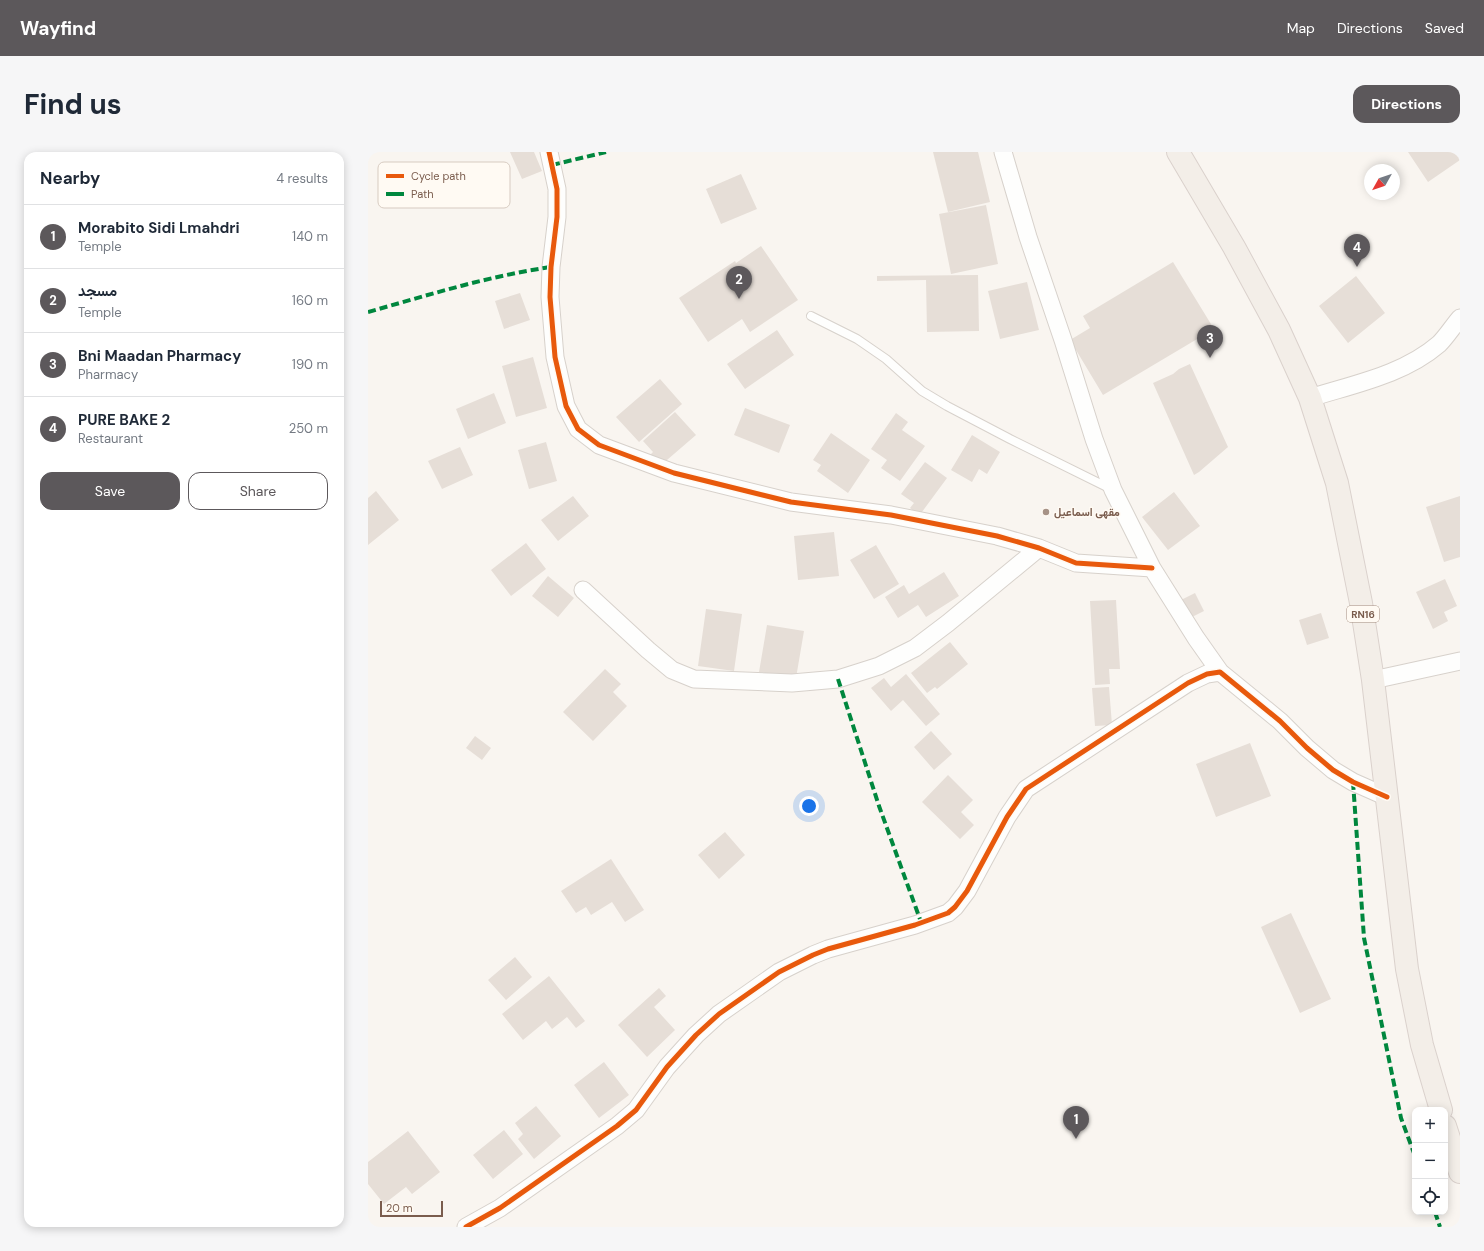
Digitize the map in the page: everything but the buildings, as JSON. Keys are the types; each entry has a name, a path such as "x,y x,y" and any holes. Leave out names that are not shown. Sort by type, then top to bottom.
{"main road":[{"name":"RN16","path":"1178,152 1234,247 1279,330 1310,398 1337,483 1361,603 1373,680 1407,969 1422,1045 1440,1107"},
{"path":"1448,1135 1460,1172"}],"street":[{"path":"549,152 557,189 557,217 551,267 550,297 555,357 566,406 578,429 599,445 674,473 791,502 891,515 997,536 1039,548 1076,563 1152,568"},
{"path":"1003,152 1028,237 1063,340 1094,440 1113,490 1152,568 1196,638 1220,672 1280,721 1332,770 1353,782 1387,797"},
{"path":"1310,398 1378,377 1413,362 1439,343 1460,318"},
{"path":"583,590 672,670 694,679 792,683 838,679 872,668 915,648 948,623 1039,548"},
{"path":"1373,680 1460,661"},
{"path":"466,1227 500,1208 617,1126 636,1110 667,1067 696,1035 719,1014 779,972 828,949 915,925 948,913 955,907 967,891 1007,817 1026,789 1188,683 1207,674 1220,672"}],"lane":[{"path":"812,316 857,339 886,359 922,391 1010,440 1113,490"}],"marked path":[{"path":"552,165 606,152"},
{"path":"368,312 504,275 551,267"},
{"path":"838,679 879,806 921,922"},
{"path":"1353,782 1364,938 1401,1118 1412,1148"},
{"path":"1436,1215 1440,1227"}],"cycle path":[{"path":"549,152 557,189 557,217 551,267 550,297 555,357 566,406 578,429 599,445 674,473 791,502 891,515 997,536 1039,548 1076,563 1152,568"},
{"path":"466,1227 500,1208 617,1126 636,1110 667,1067 696,1035 719,1014 779,972 828,949 915,925 948,913 955,907 967,891 1007,817 1026,789 1188,683 1207,674 1220,672 1280,721 1307,748 1333,770 1353,782 1387,797"}],"place":[{"name":"PURE BAKE 2","path":"1357,267"},
{"name":"مسجد","path":"739,299"},
{"name":"Bni Maadan Pharmacy","path":"1210,358"},
{"name":"مقهى اسماعيل","path":"1046,512"},
{"name":"Morabito Sidi Lmahdri","path":"1076,1139"}]}
